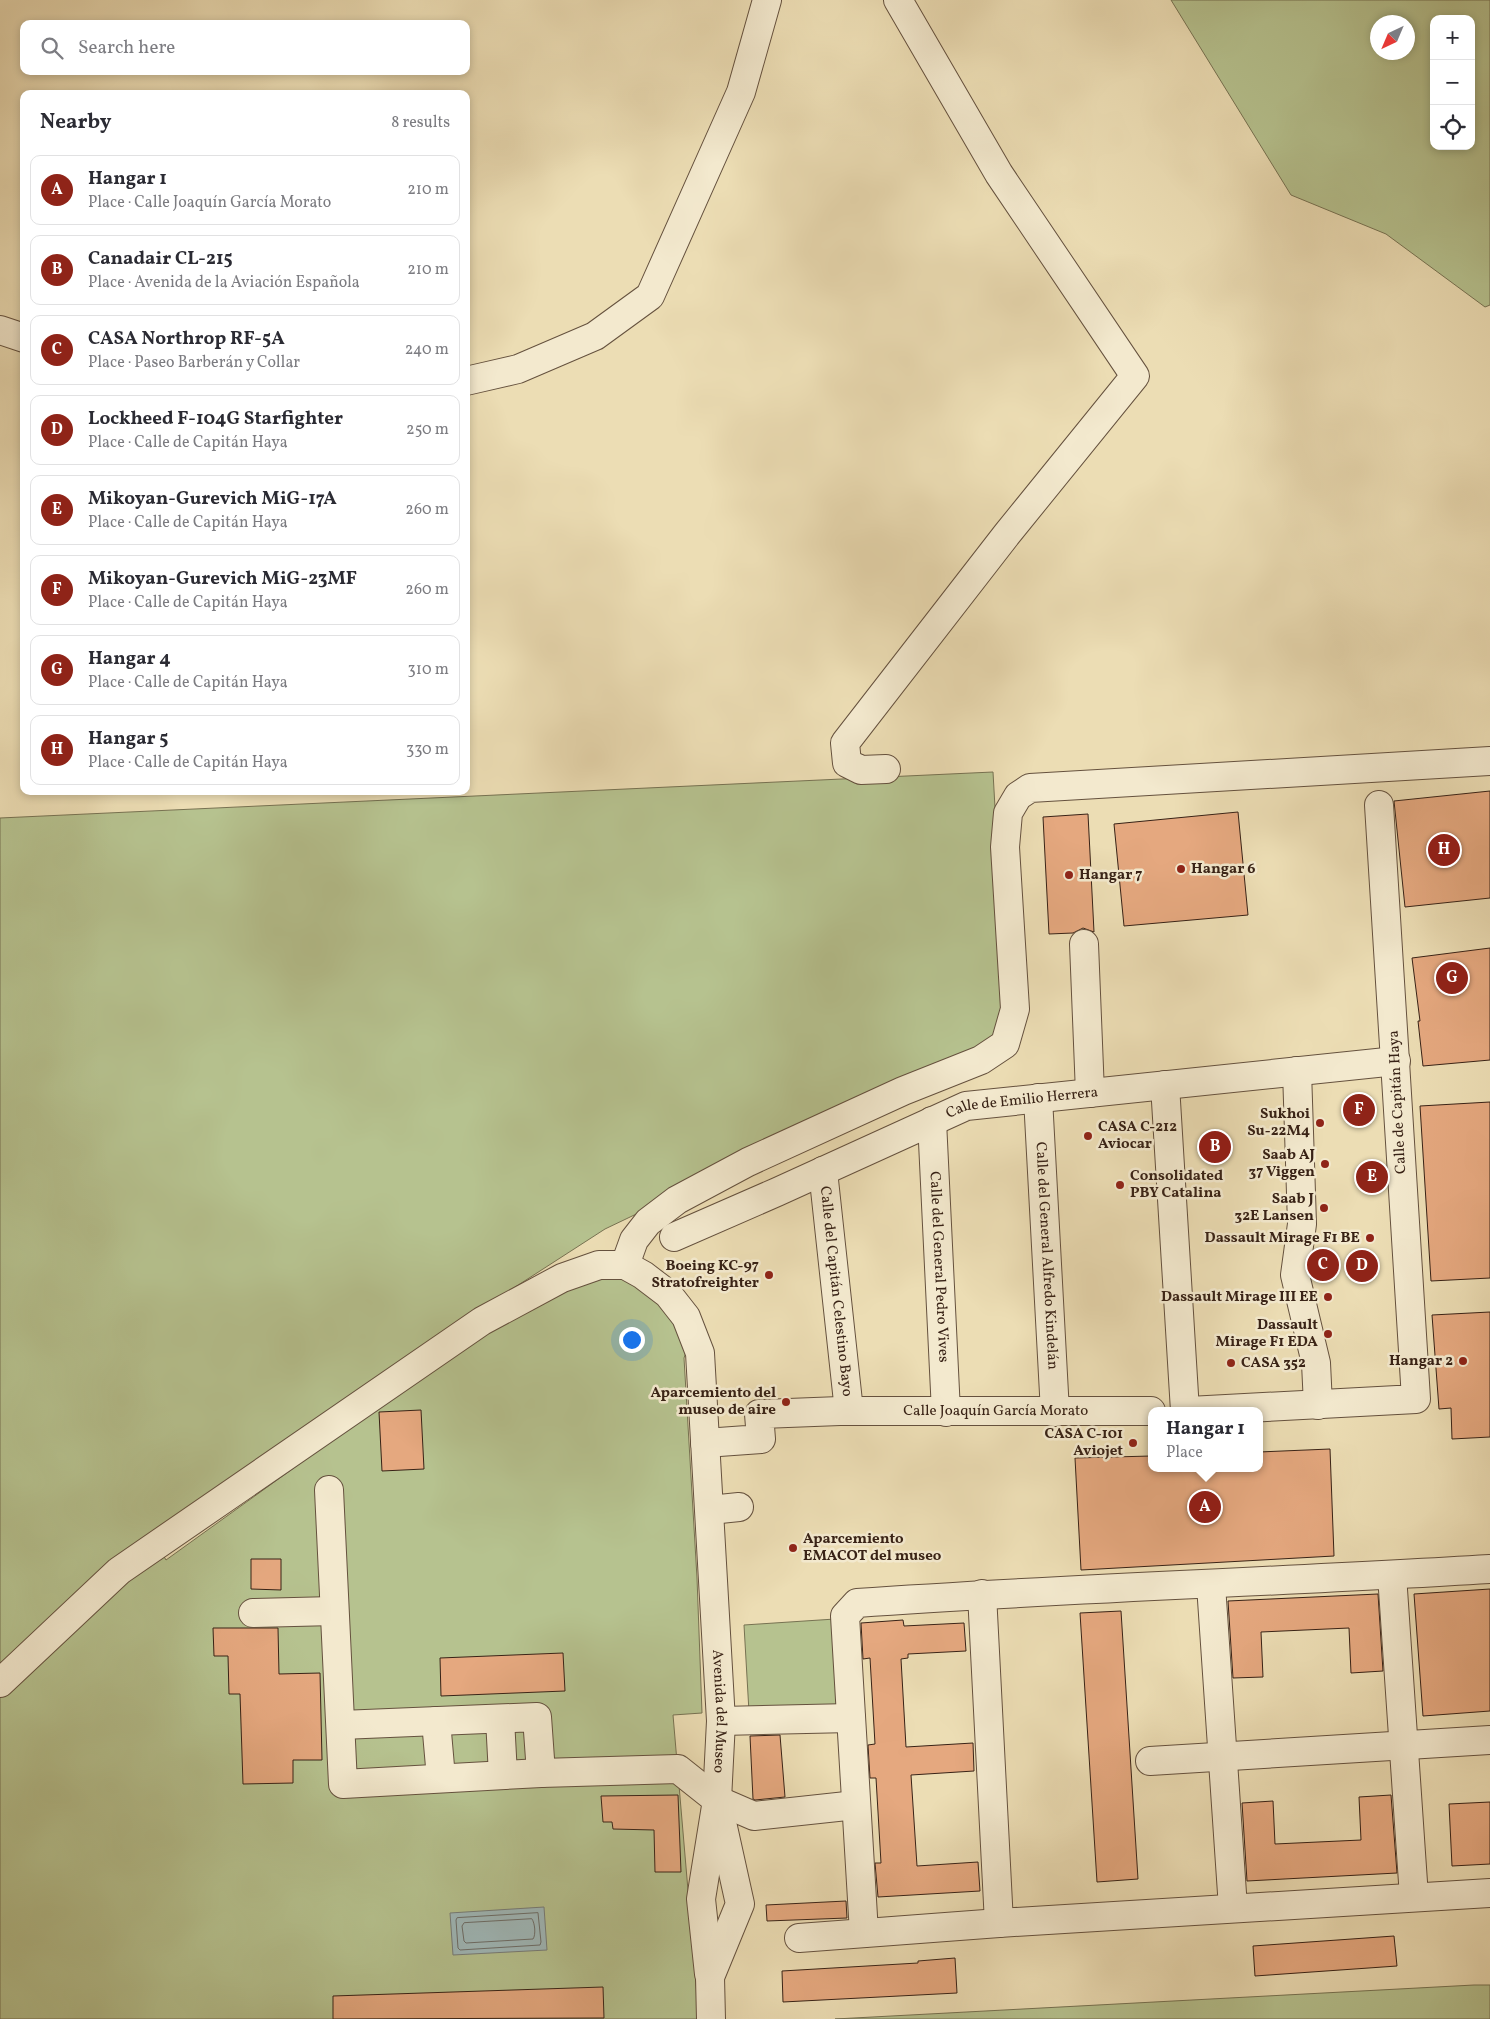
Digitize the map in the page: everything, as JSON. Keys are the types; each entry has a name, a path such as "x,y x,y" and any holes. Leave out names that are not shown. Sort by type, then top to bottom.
{"street":[{"path":"470,380 518,368 595,336 650,296 741,92 767,0"},
{"path":"886,769 861,770 847,763 845,743 1007,534 1135,376 999,174 898,0"},
{"path":"0,330 20,337"},
{"path":"0,1683 119,1571 482,1321 562,1278 599,1265 625,1265 634,1240 648,1222 677,1200 748,1162 902,1092 981,1060 1005,1044 1015,1009 1004,847 1008,813 1018,796 1030,788 1490,761"},
{"name":"Calle de Capitán Haya","path":"1318,1405 1416,1399 1379,805"},
{"path":"1084,944 1090,1093"},
{"name":"Calle de Emilio Herrera","path":"674,1236 966,1106 1396,1061"},
{"path":"1263,1408 1318,1405 1316,1363 1294,1275 1302,1224 1297,1072"},
{"path":"1165,1085 1185,1407"},
{"name":"Calle del General Alfredo Kindelán","path":"1038,1098 1055,1412"},
{"name":"Calle del General Pedro Vives","path":"932,1121 946,1412"},
{"name":"Calle del Capitán Celestino Bayo","path":"823,1171 844,1411"},
{"name":"Avenida del Museo","path":"625,1265 643,1275 668,1294 686,1318 700,1353 721,1720 717,1800 740,1904 710,1981 711,2019"},
{"name":"Calle Joaquín García Morato","path":"705,1442 761,1439 759,1414 844,1411 1148,1411"},
{"path":"329,1490 343,1784 541,1773 678,1769 717,1800 754,1816 856,1805"},
{"path":"710,1510 739,1507"},
{"path":"864,1933 845,1616 857,1603 982,1594 1211,1585 1490,1569"},
{"path":"1392,1575 1414,1897"},
{"path":"1211,1585 1233,1908"},
{"path":"982,1594 999,1923"},
{"path":"253,1613 334,1612"},
{"path":"341,1724 537,1717 541,1773"},
{"path":"721,1720 851,1718"},
{"path":"500,1719 503,1775"},
{"path":"436,1721 442,1778"},
{"path":"1150,1761 1490,1740"},
{"path":"710,1981 701,1899 717,1800"},
{"path":"799,1938 999,1923 1490,1893"}],"green space":[{"path":"1171,0 1490,0 1490,305 1485,307 1386,234 1291,195"},
{"path":"993,772 1006,1005 994,1034 969,1055 605,1229 478,1311 153,1538 166,1560 431,1369 510,1319 577,1284 602,1275 620,1276 662,1304 689,1344 684,1358 697,1578 702,1713 673,1715 699,2019 0,2019 0,818"},
{"path":"835,1619 841,1708 749,1712 744,1625"},
{"path":"1490,1985 1490,2019 835,2019"}],"water":[{"path":"544,1907 547,1950 453,1955 450,1913"}],"building":[{"path":"1490,791 1490,898 1405,907 1394,801"},
{"name":"Hangar 6","path":"1238,812 1248,915 1124,926 1114,824"},
{"name":"Hangar 7","path":"1088,814 1094,932 1083,928 1073,933 1049,934 1043,817"},
{"path":"1490,948 1490,1060 1423,1066 1418,1021 1420,1021 1412,958"},
{"path":"1490,1102 1490,1278 1431,1281 1420,1106"},
{"name":"Hangar 2","path":"1490,1312 1490,1437 1452,1439 1451,1408 1439,1409 1432,1315"},
{"path":"421,1410 424,1469 382,1471 379,1412"},
{"path":"1330,1449 1334,1556 1081,1570 1075,1458 1148,1456 1148,1472 1263,1472 1263,1452"},
{"path":"251,1559 281,1559 281,1590 251,1589"},
{"path":"1490,1589 1490,1711 1423,1716 1414,1594"},
{"path":"1378,1594 1383,1671 1351,1673 1349,1628 1261,1632 1263,1677 1233,1678 1228,1601"},
{"path":"1121,1611 1138,1879 1097,1882 1080,1613"},
{"path":"903,1620 904,1626 964,1623 966,1651 908,1654 908,1658 901,1659 906,1747 973,1743 974,1771 911,1775 917,1866 978,1862 980,1891 878,1897 875,1863 881,1863 876,1778 870,1778 868,1745 875,1744 870,1658 863,1659 861,1623"},
{"path":"213,1628 278,1628 279,1674 320,1673 322,1760 293,1760 293,1783 243,1784 240,1694 229,1694 228,1656 214,1656"},
{"path":"563,1653 565,1691 441,1696 440,1658"},
{"path":"780,1735 785,1797 755,1800 753,1799 750,1736"},
{"path":"678,1795 681,1872 655,1872 654,1830 613,1829 612,1822 603,1822 601,1796"},
{"path":"1391,1795 1397,1873 1247,1881 1242,1803 1273,1801 1275,1844 1361,1840 1359,1797"},
{"path":"1490,1802 1490,1864 1452,1866 1449,1804"},
{"path":"846,1901 847,1918 767,1921 766,1905"},
{"path":"1394,1936 1397,1966 1255,1976 1253,1946"},
{"path":"955,1958 957,1993 783,2002 782,1971 918,1963 918,1961"},
{"path":"603,1987 604,2018 333,2019 333,1996"}],"place":[{"name":"Hangar 5","path":"1444,850"},
{"name":"Hangar 6","path":"1181,869"},
{"name":"Hangar 7","path":"1069,875"},
{"name":"Hangar 4","path":"1452,978"},
{"name":"Mikoyan-Gurevich MiG-23MF","path":"1359,1110"},
{"name":"Sukhoi Su-22M4","path":"1320,1123"},
{"name":"CASA C-212 Aviocar","path":"1088,1136"},
{"name":"Canadair CL-215","path":"1215,1147"},
{"name":"Saab AJ 37 Viggen","path":"1325,1164"},
{"name":"Mikoyan-Gurevich MiG-17A","path":"1372,1177"},
{"name":"Consolidated PBY Catalina","path":"1120,1185"},
{"name":"Saab J 32E Lansen","path":"1324,1208"},
{"name":"Dassault Mirage F1 BE","path":"1370,1238"},
{"name":"CASA Northrop RF-5A","path":"1323,1265"},
{"name":"Lockheed F-104G Starfighter","path":"1362,1266"},
{"name":"Boeing KC-97 Stratofreighter","path":"769,1275"},
{"name":"Dassault Mirage III EE","path":"1328,1297"},
{"name":"Dassault Mirage F1 EDA","path":"1328,1334"},
{"name":"Hangar 2","path":"1463,1361"},
{"name":"CASA 352","path":"1231,1363"},
{"name":"Aparcemiento del museo de aire","path":"786,1402"},
{"name":"CASA C-101 Aviojet","path":"1133,1443"},
{"name":"Hangar 1","path":"1205,1507"},
{"name":"Aparcemiento EMACOT del museo","path":"793,1548"}]}
